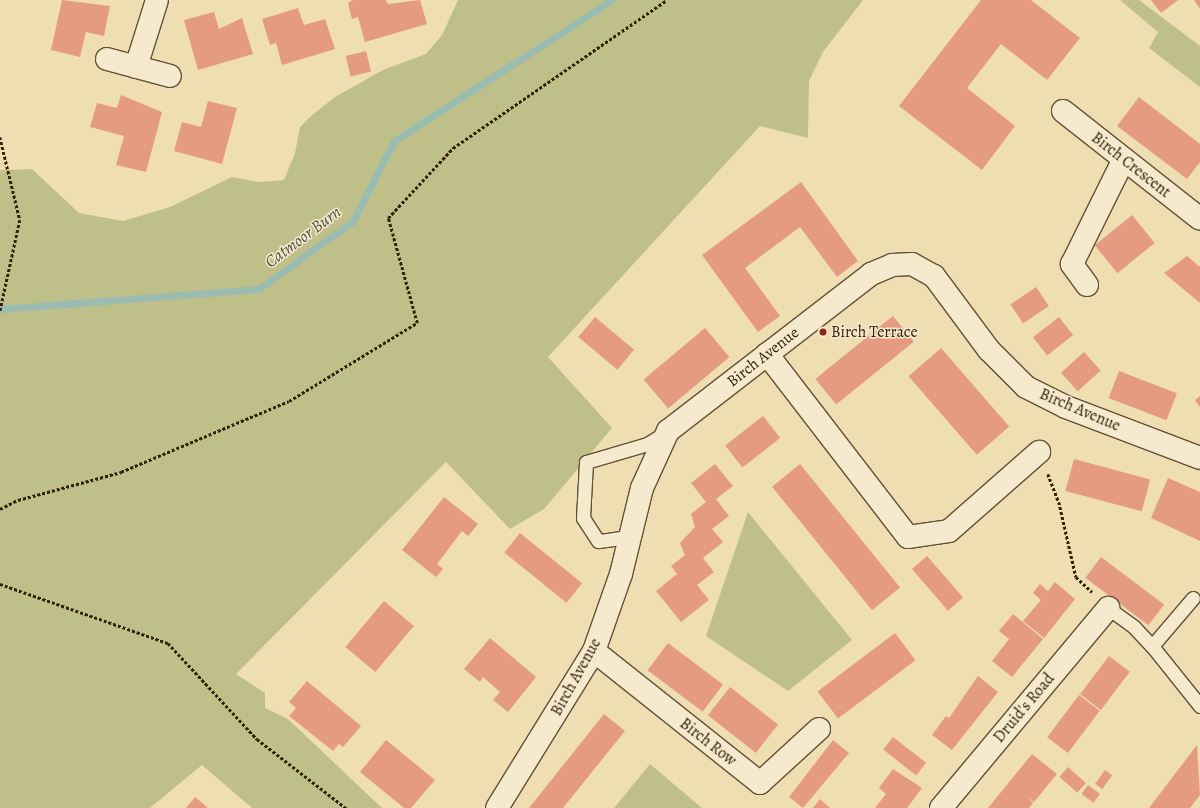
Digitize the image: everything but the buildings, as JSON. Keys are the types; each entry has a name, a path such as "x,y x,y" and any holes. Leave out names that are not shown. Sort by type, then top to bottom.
{"street":[{"path":"136,67 157,0"},
{"path":"107,59 170,76"},
{"name":"Birch Crescent","path":"1063,111 1200,219"},
{"path":"1088,285 1072,264 1124,160"},
{"name":"Birch Avenue","path":"497,808 594,651 621,574 628,537 642,488 668,431 871,274 892,265 912,264 934,276 989,350 1026,387 1066,407 1200,458"},
{"path":"767,354 908,537 949,531 1039,452"},
{"name":"Druid's Road","path":"941,808 1108,608"},
{"name":"Birch Row","path":"594,651 760,783 819,729"}],"lane":[{"path":"628,537 598,541 583,518 586,462 647,444 668,431"},
{"path":"1152,646 1193,598"},
{"path":"1108,608 1134,627 1152,646 1200,706"}],"path":[{"path":"0,509 18,500 121,472 290,401 418,323 388,218 453,148 667,0"},
{"path":"0,137 20,220 0,312"},
{"path":"1039,452 1059,502 1076,577 1108,608"},
{"path":"0,584 168,643 257,739 346,808"}],"green space":[{"path":"458,0 863,0 823,52 809,81 808,138 760,126 548,357 612,428 544,509 510,529 446,462 236,674 265,693 265,708 288,719 382,808 252,808 202,765 150,808 0,808 0,170 32,169 79,213 123,221 170,207 232,177 259,182 284,180 295,153 300,127 335,97 383,70 426,54 442,35"},
{"path":"1120,0 1139,0 1200,46 1200,87 1149,48 1158,32"},
{"path":"748,512 852,640 788,691 706,636"},
{"path":"650,764 702,808 614,808"}],"waterway":[{"name":"Catmoor Burn","path":"0,309 259,289 353,221 394,141 612,0"}],"place":[{"name":"Birch Terrace","path":"823,332"}]}
